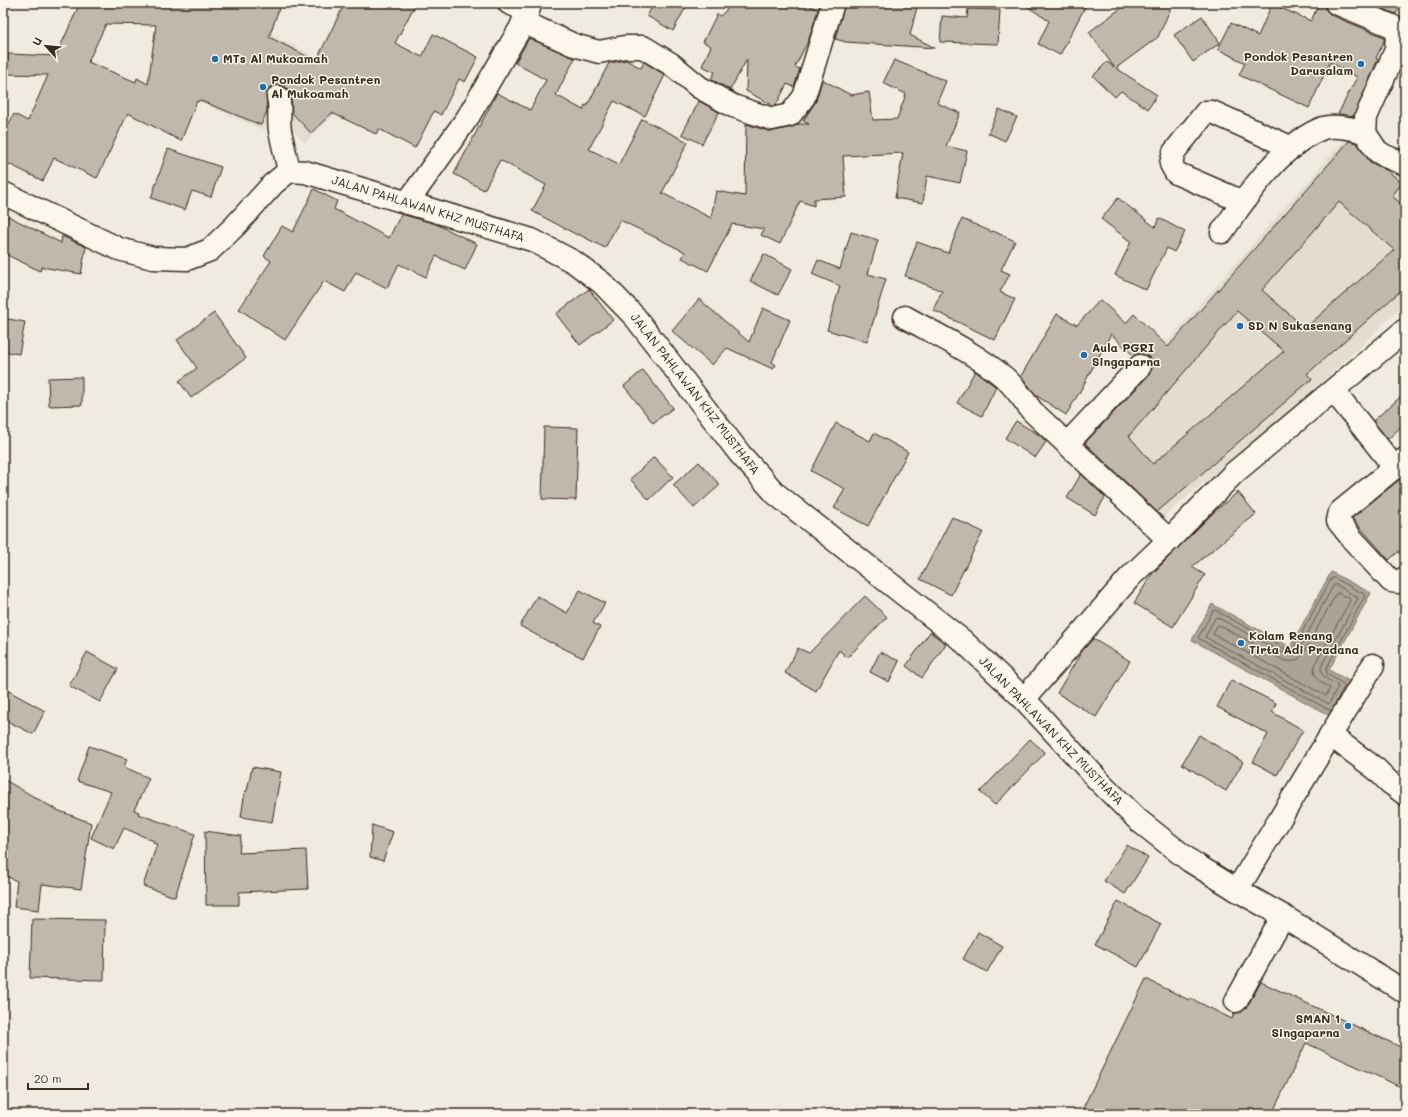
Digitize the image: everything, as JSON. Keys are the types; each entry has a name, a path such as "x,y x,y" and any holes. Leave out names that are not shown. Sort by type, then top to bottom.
{"street":[{"path":"407,203 468,117 523,10 574,45 599,52 625,47 643,47 671,64 699,86 733,106 772,119 790,115 804,97 834,3"},
{"path":"1336,3 1392,26 1397,34 1396,50 1366,117 1365,133"},
{"path":"3,193 58,218 119,249 153,258 187,259 210,250 235,226 273,184 289,171 280,130 280,106 278,97"},
{"path":"1243,202 1176,173 1171,164 1174,152 1206,112 1212,112 1292,148"},
{"path":"1222,232 1243,202 1279,158 1304,138 1325,128 1358,129 1365,133 1377,151 1405,164"},
{"name":"JALAN PAHLAWAN KHZ MUSTHAFA","path":"289,171 305,172 348,184 532,240 574,262 602,283 635,317 740,454 776,494 963,641 1024,699 1099,781 1138,820 1190,861 1283,916 1405,992"},
{"path":"905,317 968,352 1005,379 1019,393 1032,411 1169,540"},
{"path":"1024,699 1130,577 1169,540 1234,473 1334,391 1405,330"},
{"path":"1067,444 1140,366"},
{"path":"1334,391 1400,464 1340,512 1338,521 1354,541 1391,581 1398,582 1405,578"},
{"path":"1237,890 1373,665"},
{"path":"1330,735 1376,769 1389,782 1405,794"},
{"path":"1236,1001 1283,916"}],"shaded area":[{"path":"263,30 313,55 308,66 346,103 305,143 273,109 264,130 210,107 221,77","holes":["264,34 308,57 292,89","316,77 311,133 286,106","222,80 271,100 261,125 212,105"]},
{"name":"SD N Sukasenang","path":"1352,131 1405,179 1405,207 1392,196 1402,183 1380,164 1344,206 1385,242 1405,219 1405,240 1291,342 1314,368 1405,287 1405,304 1327,378 1152,527 1078,443","holes":["1352,138 1376,159 1262,290 1237,311 1107,461 1084,442","1286,349 1311,379 1153,516 1110,465 1153,464"]}],"water":[{"name":"Kolam Renang Tirta Adi Pradana","path":"1331,572 1371,593 1329,670 1351,682 1332,717 1192,640 1212,604 1290,647"}],"building":[{"path":"80,3 281,3 269,37 316,61 345,3 416,3 395,43 422,57 433,34 478,57 465,82 459,79 441,115 434,111 415,148 379,129 376,134 332,113 311,133 292,113 291,99 288,89 282,85 276,85 270,87 266,93 267,111 261,125 199,100 198,102 197,101 181,141 128,113 97,178 54,158 43,181 3,161 3,135 14,114 28,121 48,75 7,74 8,54 56,56","holes":["106,24 156,25 148,84 137,78 136,82 88,62"]},
{"path":"654,3 688,3 673,31 647,16"},
{"path":"734,3 805,3 818,10 809,39 795,67 800,69 794,87 787,84 776,105 774,106 746,91 747,59 730,90 711,79 715,72 702,66 711,46 703,42 717,14 720,16"},
{"path":"845,3 918,3 910,35 935,48 846,42 835,39"},
{"path":"1022,3 1087,3 1060,55 1038,44 1049,21"},
{"path":"1128,3 1173,3 1158,37 1116,68 1157,95 1148,109 1121,91 1115,97 1093,76 1107,62 1114,67 1089,32"},
{"path":"1319,3 1324,3 1326,10 1331,15 1384,37 1384,41 1376,58 1378,59 1354,116 1338,114 1357,77 1330,62 1309,108 1239,75 1245,63 1218,49 1231,23 1258,36 1272,4 1311,21"},
{"path":"1369,3 1402,3 1396,14"},
{"path":"968,9 1000,10 998,44 940,42 942,16 967,18"},
{"path":"1202,16 1220,43 1193,62 1174,35"},
{"path":"529,38 575,58 556,95 583,110 585,105 587,106 609,63 626,60 641,68 644,62 665,75 645,116 614,101 589,149 619,164 642,119 688,142 662,193 711,218 716,191 745,196 746,124 768,131 774,131 793,127 797,124 809,124 803,121 816,101 822,80 851,95 869,92 873,120 897,119 906,94 883,83 894,60 946,81 937,103 960,113 946,146 967,151 960,183 927,176 923,203 895,198 903,153 843,156 846,197 814,199 814,206 800,201 780,244 761,235 764,229 732,224 708,271 682,258 685,252 620,220 605,248 532,211 546,185 500,160 484,190 454,174 497,93 530,110 546,80 515,63"},
{"path":"699,101 719,112 702,144 682,134"},
{"path":"999,109 1017,117 1005,141 988,133"},
{"path":"1349,141 1357,143 1370,162 1388,171 1402,183 1392,196 1405,207 1405,287 1307,374 1312,379 1157,512 1085,443 1149,375 1152,368 1152,362 1149,357 1142,354 1137,354 1134,356 1111,334 1066,415 1037,396 1021,376 1057,314 1077,325 1100,300 1126,323 1134,314 1168,347","holes":["1339,202 1394,250 1305,328 1262,290","1237,311 1284,351 1153,464 1129,436"]},
{"path":"168,149 221,167 211,197 192,191 185,210 151,198"},
{"path":"314,189 337,201 334,209 389,238 401,214 436,224 477,244 465,270 436,256 426,277 399,264 387,288 356,272 345,292 324,281 285,340 239,309 271,261 264,256 282,226 293,232"},
{"path":"1118,198 1155,227 1159,218 1185,232 1174,252 1167,248 1146,290 1115,275 1131,242 1101,219"},
{"path":"8,216 61,243 62,236 86,247 81,274 42,267 40,271 3,253 3,225"},
{"path":"962,219 1015,241 1001,270 1010,274 1000,292 1015,299 995,340 933,310 942,291 905,276 917,242 948,253"},
{"path":"851,232 878,240 868,274 886,279 867,342 827,330 840,286 812,274 818,260 840,269"},
{"path":"764,254 792,269 778,295 750,281"},
{"path":"589,289 613,320 580,345 556,314"},
{"path":"699,299 749,342 763,308 790,320 772,362 776,365 773,369 727,348 712,365 672,331"},
{"path":"214,313 246,358 191,398 179,381 197,368 177,340"},
{"path":"3,318 25,322 19,354 3,351"},
{"path":"643,370 673,408 653,423 624,386"},
{"path":"975,371 996,387 982,416 957,403"},
{"path":"82,377 82,405 49,406 48,378"},
{"path":"1405,393 1405,423 1388,439 1373,421"},
{"path":"1016,421 1041,436 1046,442 1035,458 1005,438"},
{"path":"836,423 870,441 874,433 908,452 868,526 834,508 845,489 811,471"},
{"path":"544,427 578,428 576,500 542,499"},
{"path":"654,457 673,477 649,500 630,479"},
{"path":"699,462 720,485 694,508 673,485"},
{"path":"1081,474 1105,497 1095,515 1067,498"},
{"path":"1404,476 1405,546 1389,560 1352,518"},
{"path":"1238,492 1256,514 1192,567 1205,575 1173,627 1134,603 1152,574 1215,511"},
{"path":"952,517 983,532 951,595 920,579"},
{"path":"580,590 605,603 593,623 600,627 583,658 520,626 537,596 567,613"},
{"path":"865,596 887,617 847,658 839,650 816,691 785,673 798,648 809,653"},
{"path":"930,632 946,644 922,678 906,666"},
{"path":"1093,639 1130,661 1096,717 1057,693 1082,651"},
{"path":"87,652 118,669 100,702 69,686"},
{"path":"880,652 899,661 889,682 870,672"},
{"path":"1231,680 1276,703 1272,712 1303,730 1277,775 1253,762 1268,734 1217,707"},
{"path":"3,688 45,711 33,734 3,719"},
{"path":"1199,735 1243,762 1226,791 1182,764"},
{"path":"1030,739 1045,753 995,805 980,792"},
{"path":"89,746 127,759 124,767 149,778 134,810 139,812 138,814 195,834 175,897 143,886 157,844 153,843 154,841 124,828 114,849 91,838 111,792 77,781"},
{"path":"252,767 281,772 272,822 241,817 245,791 247,791"},
{"path":"3,779 57,810 91,823 81,889 42,884 39,910 14,907 17,881 3,875"},
{"path":"372,825 393,832 383,861 370,857"},
{"path":"205,831 241,836 239,853 306,850 308,889 239,892 239,905 206,905"},
{"path":"1127,845 1148,858 1125,894 1104,881"},
{"path":"1118,901 1161,924 1138,967 1095,944"},
{"path":"32,919 105,920 104,980 30,978"},
{"path":"978,932 1002,946 987,972 963,959"},
{"path":"1146,979 1189,1000 1190,998 1232,1019 1234,1013 1242,1012 1247,1007 1261,982 1405,1049 1405,1089 1306,1043 1272,1114 1080,1114"}],"place":[{"name":"MTs Al Mukoamah","path":"215,59"},
{"name":"Pondok Pesantren Darusalam","path":"1361,64"},
{"name":"Pondok Pesantren Al Mukoamah","path":"263,87"},
{"name":"SD N Sukasenang","path":"1240,326"},
{"name":"Aula PGRI Singaparna","path":"1084,355"},
{"name":"Kolam Renang Tirta Adi Pradana","path":"1241,643"},
{"name":"SMAN 1 Singaparna","path":"1348,1026"}]}
